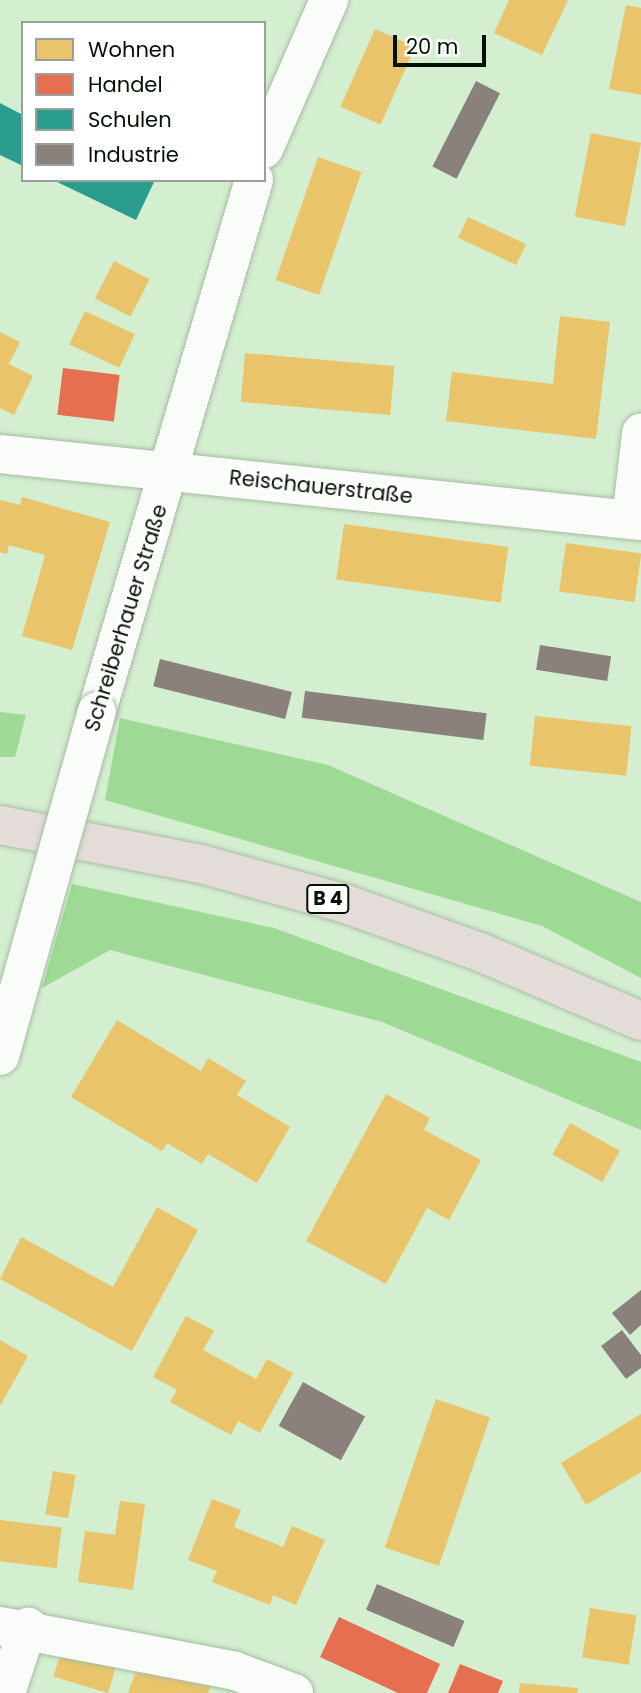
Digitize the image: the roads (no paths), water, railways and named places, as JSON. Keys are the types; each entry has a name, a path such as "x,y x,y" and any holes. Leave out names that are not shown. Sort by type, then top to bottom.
{"highway":[{"name":"B 4","path":"0,825 201,864 346,904 480,952 641,1021"}],"street":[{"path":"266,144 329,0"},
{"name":"Schreiberhauer Straße","path":"0,1056 97,711 253,182"},
{"path":"636,520 641,433"},
{"name":"Reischauerstraße","path":"0,454 636,520"},
{"path":"6,1693 14,1627 235,1671 294,1693"}]}
